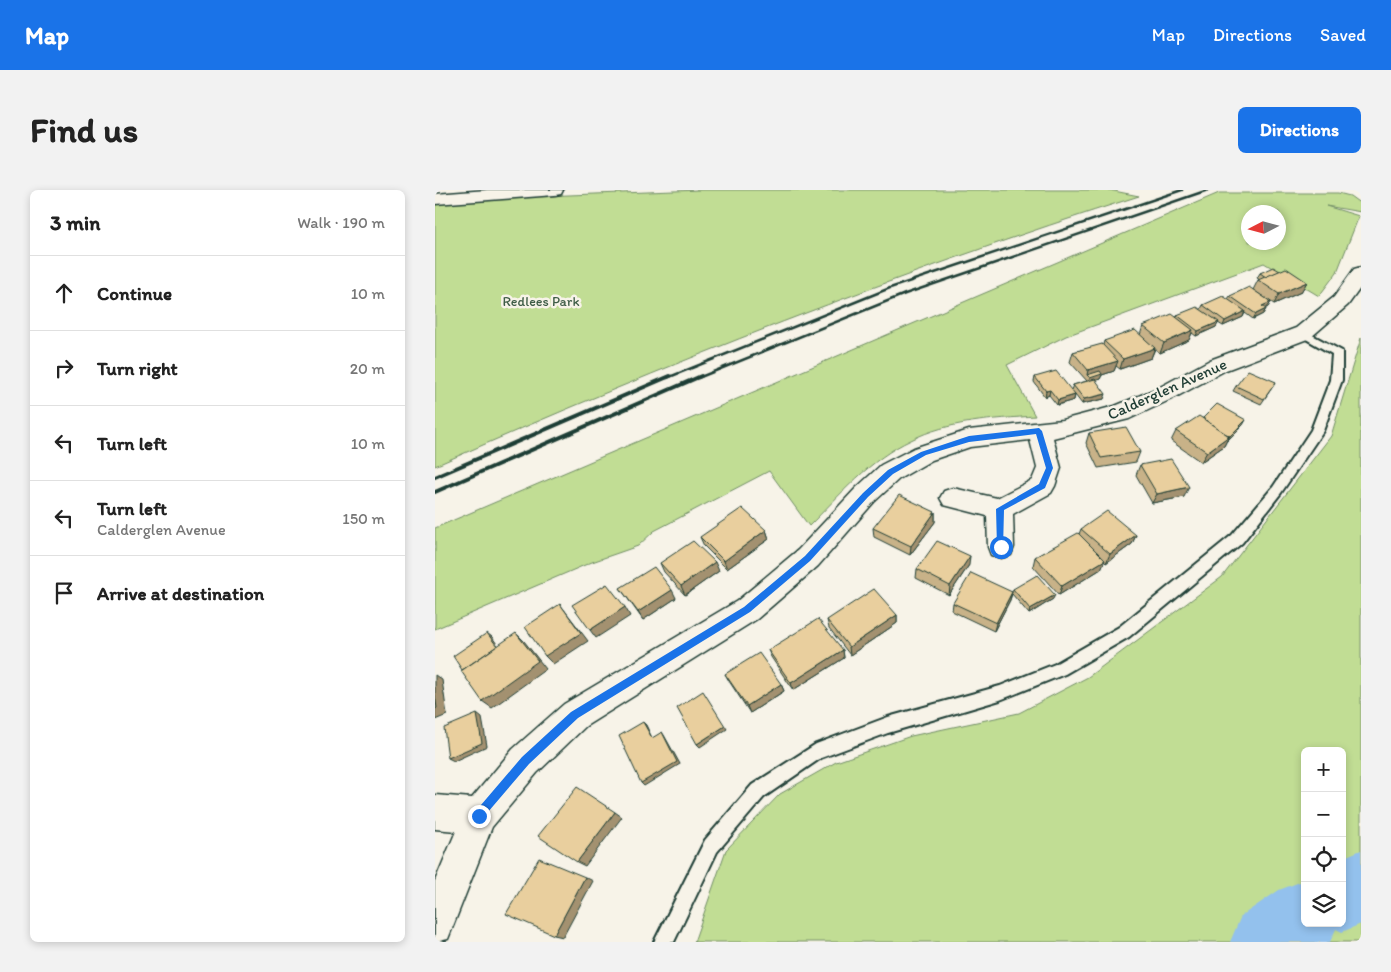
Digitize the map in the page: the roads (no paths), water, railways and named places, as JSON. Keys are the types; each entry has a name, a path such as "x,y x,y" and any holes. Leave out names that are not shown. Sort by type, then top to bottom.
{"street":[{"path":"435,199 555,190"},
{"name":"Calderglen Avenue","path":"435,926 479,816 525,761 575,715 747,610 808,558 865,495 890,472 923,454 969,439 1062,428 1121,413 1168,392 1218,365 1303,333 1341,302 1361,273"},
{"path":"953,498 1000,509 1043,486 1049,468 1039,431"},
{"path":"1000,509 1001,547"},
{"path":"435,812 479,816"}],"lane":[{"path":"664,942 711,846 758,790 816,752 888,725 1000,693 1059,668 1124,632 1237,539 1277,490 1317,431 1336,380 1338,353 1303,333"}],"waterway":[{"path":"1346,894 1361,886"},
{"path":"1267,942 1301,919"}],"railway":[{"path":"667,378 890,288 1182,190"},
{"path":"698,378 905,294 1208,190"},
{"path":"435,477 670,376"},
{"path":"435,492 701,376"}],"park label":[{"name":"Redlees Park","path":"541,301"}]}
